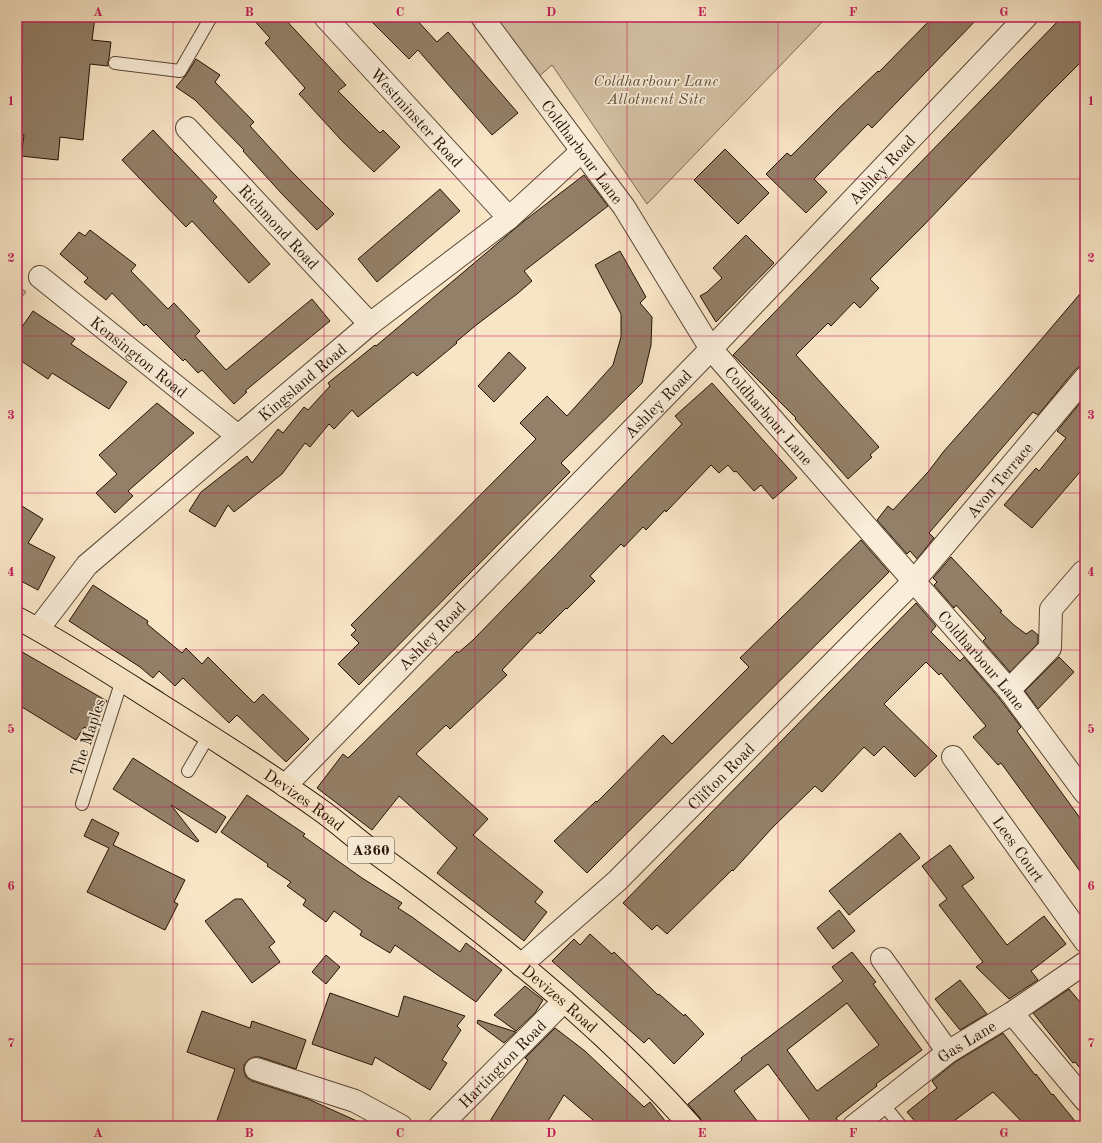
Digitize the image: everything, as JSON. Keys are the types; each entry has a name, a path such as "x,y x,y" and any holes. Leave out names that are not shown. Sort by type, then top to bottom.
{"main road":[{"name":"Devizes Road","path":"17,618 38,629 122,680 209,735 321,810 364,844 464,918 585,1018 639,1070 691,1126"}],"street":[{"name":"Westminster Road","path":"324,17 509,218"},
{"name":"Coldharbour Lane","path":"482,17 624,208 711,349 1009,690 1085,793"},
{"name":"Ashley Road","path":"285,786 711,349 1026,17"},
{"name":"Richmond Road","path":"187,128 370,324"},
{"name":"Kingsland Road","path":"38,629 87,565 370,324 509,218 582,152"},
{"name":"Kensington Road","path":"40,277 238,436"},
{"name":"Avon Terrace","path":"914,581 1085,378"},
{"path":"1009,690 1050,648 1052,609 1083,572"},
{"name":"Clifton Road","path":"522,965 617,881 914,581"},
{"name":"Lees Court","path":"953,757 1085,941"},
{"path":"882,959 948,1052"},
{"name":"Gas Lane","path":"854,1126 948,1052 1012,1013 1085,963"},
{"name":"Hartington Road","path":"440,1126 564,1001"},
{"path":"1012,1013 1085,1100"},
{"path":"256,1069 355,1101 401,1126"}],"lane":[{"path":"115,63 180,71 211,17"},
{"name":"The Maples","path":"82,804 122,680"},
{"path":"188,771 209,735"},
{"path":"882,1103 901,1126"}],"green space":[{"name":"Coldharbour Lane Allotment Site","path":"492,17 827,17 647,204 552,65 537,78"},
{"path":"17,285 26,292 17,303"}],"building":[{"path":"17,17 95,17 92,40 111,42 108,66 90,64 83,140 60,137 58,160 21,156 24,135 17,135"},
{"path":"251,17 283,17 346,85 338,91 380,133 383,130 400,147 374,172 342,141 299,94 305,88 265,43 270,38"},
{"path":"367,17 414,17 437,42 448,32 518,113 492,135 418,50 409,59"},
{"path":"933,17 979,17 872,128 868,124 814,179 827,192 806,213 766,174 787,153 791,156 839,108 878,71 879,72"},
{"path":"1062,17 1085,17 1085,58 870,279 879,288 860,308 854,302 831,326 828,323 796,355 879,447 870,455 872,457 848,479 795,419 796,418 733,355"},
{"path":"196,59 220,75 215,82 254,122 250,126 291,171 334,214 317,230 282,194 243,151 244,150 195,100 176,87"},
{"path":"153,130 217,197 213,201 270,264 249,283 192,221 186,227 122,160"},
{"path":"725,149 769,193 738,224 694,180"},
{"path":"584,175 608,206 524,271 532,281 517,294 475,326 417,376 413,372 358,417 352,410 334,429 329,424 310,447 305,443 282,474 234,512 228,505 215,527 189,511 201,492 247,456 252,463 278,429 283,433 304,407 308,410 330,386 328,383 375,345 376,346 524,221"},
{"path":"440,189 460,211 377,282 358,259"},
{"path":"90,230 136,265 131,271 168,309 174,303 200,331 195,336 226,370 312,299 330,321 245,391 247,392 234,404 202,370 198,373 185,359 183,361 146,324 144,326 112,293 106,300 84,282 88,278 60,254 79,232 85,236"},
{"path":"746,235 774,263 716,322 700,296 707,292 722,278 713,268"},
{"path":"620,251 646,297 640,303 652,317 651,345 642,383 561,463 570,472 359,685 338,664 359,643 351,635 356,630 351,625 536,439 520,423 547,396 567,416 613,365 621,337 621,314 595,265"},
{"path":"1085,288 1085,366 1080,366 1075,370 1038,415 1033,412 929,533 934,538 917,559 910,551 907,554 877,520 888,506 893,510 928,472 944,451"},
{"path":"33,311 75,339 71,344 127,382 109,409 52,373 48,379 17,358 17,334"},
{"path":"509,352 526,368 494,402 478,386"},
{"path":"712,383 797,478 773,499 761,485 754,491 736,471 734,472 728,465 719,473 711,465 666,512 665,510 646,530 643,527 624,547 621,544 590,576 595,581 540,634 538,632 502,670 507,675 450,729 446,725 416,754 488,819 473,835 543,892 535,902 547,912 524,941 437,873 457,848 399,796 372,830 317,788 343,754 348,758 457,651 458,653 473,640 552,559 682,424 675,416"},
{"path":"1085,397 1085,466 1032,528 1004,505 1036,468 1039,471 1066,438 1057,431"},
{"path":"157,403 194,433 128,491 133,496 115,513 96,493 117,474 99,455"},
{"path":"17,503 43,519 28,543 55,557 38,590 17,579"},
{"path":"861,540 889,572 587,873 554,841 596,801 597,802 663,735 672,744 749,667 740,658"},
{"path":"951,557 1002,611 1000,612 1014,625 1026,634 1032,630 1038,635 1038,643 1010,672 983,641 986,638 956,605 954,608 934,585 937,582 933,578"},
{"path":"93,585 148,621 147,624 182,653 186,648 202,664 208,657 254,703 263,694 309,739 286,762 237,715 229,723 183,678 175,686 159,671 153,678 140,667 69,621"},
{"path":"916,603 936,626 931,632 960,661 964,657 999,698 1021,727 1017,731 1085,825 1085,878 1001,763 998,765 973,737 986,726 941,673 939,675 926,662 884,704 937,756 915,777 884,746 874,756 864,747 822,792 815,786 773,827 733,871 732,870 667,934 657,925 652,930 623,903"},
{"path":"17,649 107,701 90,730 84,727 76,740 17,704"},
{"path":"1059,657 1074,672 1038,709 1025,691"},
{"path":"133,758 226,817 216,833 171,805 199,841 197,842 113,789"},
{"path":"247,795 305,834 303,836 362,878 402,903 398,908 460,952 466,943 502,970 476,1002 395,945 390,953 360,935 362,931 334,911 326,922 303,905 306,900 287,886 291,882 267,866 268,864 221,832"},
{"path":"92,819 119,833 113,845 185,880 174,902 178,904 165,930 87,892 109,848 84,836"},
{"path":"900,833 920,858 849,915 829,891"},
{"path":"950,845 974,878 962,886 1007,945 1044,916 1066,944 1031,971 1038,980 1009,999 976,967 983,962 939,905 947,899 922,866"},
{"path":"235,899 242,899 275,942 269,947 280,962 252,983 205,921"},
{"path":"839,910 855,931 833,949 817,928"},
{"path":"590,934 612,954 614,952 658,995 659,994 684,1016 685,1014 704,1034 674,1064 649,1038 644,1043 552,961 574,939 580,945"},
{"path":"852,952 876,982 873,984 922,1050 876,1084 877,1086 836,1118 842,1126 814,1126 768,1064 734,1091 761,1126 703,1126 700,1118 688,1104 742,1060 741,1058 843,981 832,967","holes":["847,1003 879,1045 817,1091 787,1050"]},
{"path":"326,955 340,967 326,984 312,972"},
{"path":"960,980 987,1014 960,1030 935,999"},
{"path":"525,986 543,1000 535,1013 516,1031 494,1015"},
{"path":"1069,989 1085,1008 1085,1074 1075,1062 1073,1063 1033,1013"},
{"path":"330,993 398,1017 404,996 465,1016 457,1026 461,1030 442,1060 447,1063 430,1090 375,1057 372,1065 312,1044"},
{"path":"202,1011 250,1028 252,1021 306,1040 296,1069 260,1057 254,1057 248,1060 244,1065 246,1077 252,1081 308,1099 368,1126 215,1126 235,1069 187,1052"},
{"path":"478,1020 516,1032 504,1043 477,1023"},
{"path":"555,1028 585,1051 644,1107 650,1102 666,1122 668,1120 674,1126 600,1126 564,1095 545,1126 487,1126 528,1060 525,1058"},
{"path":"1003,1033 1035,1075 1036,1074 1079,1126 1026,1126 993,1092 947,1126 919,1126 907,1112 937,1088 932,1081 955,1062"}]}
